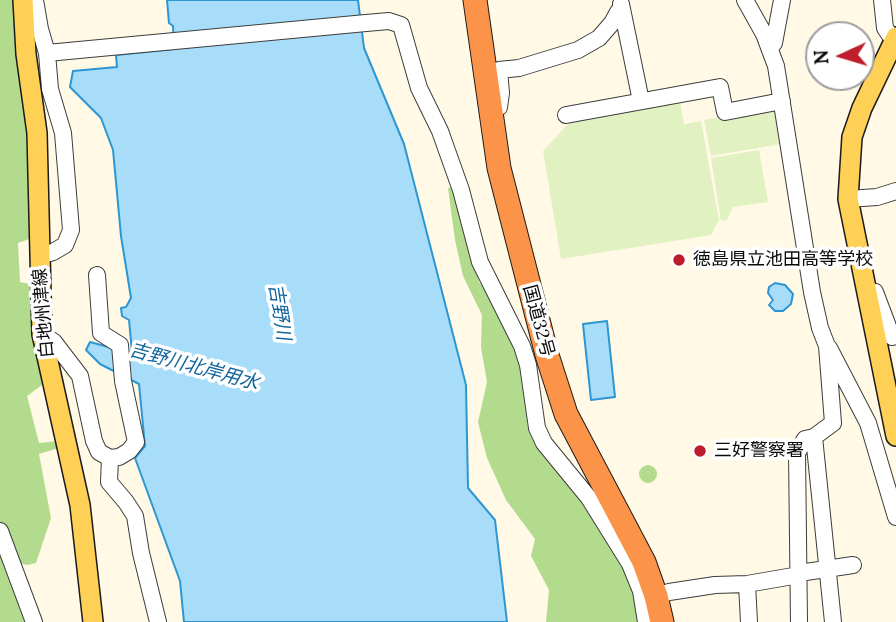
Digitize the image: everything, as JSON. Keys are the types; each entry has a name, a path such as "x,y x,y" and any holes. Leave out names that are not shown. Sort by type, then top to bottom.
{"highway":[{"name":"国道32号","path":"475,0 499,168 547,355 566,414 644,562 662,622"}],"main road":[{"name":"白地州津線","path":"23,0 26,54 37,133 42,334 80,505 93,622"},
{"path":"896,37 862,108 852,137 848,199 896,436"}],"street":[{"path":"35,0 47,53 50,89 62,134 71,230 65,245 39,256"},
{"path":"745,0 771,48 820,328 868,423 896,517"},
{"path":"771,48 782,0"},
{"path":"882,0 885,28 889,34 896,37"},
{"path":"491,109 499,107 499,70 519,68 578,50 598,38 612,23 621,5"},
{"path":"621,5 641,101"},
{"path":"47,53 397,22 403,28 419,88 440,131 461,190 480,261 522,346 528,365 537,428 544,443 589,498 630,564 641,592 646,622"},
{"path":"566,115 720,87 725,112 782,101"},
{"path":"848,199 877,197 896,191"},
{"path":"42,334 54,342 80,376 99,452 110,458 130,451 135,442 123,381 120,345 100,333 97,275"},
{"path":"867,291 876,292 894,337 896,354"},
{"path":"799,622 797,453 804,439 814,437 833,423 827,346"},
{"path":"814,437 833,622"},
{"path":"110,458 109,482 135,516 158,622"},
{"path":"0,531 34,622"},
{"path":"656,596 702,587 747,584 853,565"},
{"path":"747,584 749,622"}],"green space":[{"path":"0,0 16,0 29,116 32,238 18,243 20,282 34,285 42,385 27,396 39,443 58,441 59,448 39,454 51,518 36,563 19,563 28,622 0,622"},
{"path":"680,101 684,124 701,121 719,220 711,235 561,259 543,151 570,122"},
{"path":"775,108 781,144 711,156 704,120"},
{"path":"759,150 768,202 733,207 727,220 721,221 711,158"},
{"path":"452,187 467,229 479,282 491,296 526,372 527,424 531,436 539,449 589,503 634,587 639,622 546,622 549,590 531,556 535,539 506,500 487,458 478,422 487,382 481,347 482,315 463,276 448,188"},
{"path":"648,465 654,468 657,474 654,480 648,483 642,480 639,474 642,468"}],"water":[{"path":"167,0 358,0 364,48 404,144 466,385 468,488 495,520 507,622 184,622 180,581 135,458 145,446 139,384 100,364 86,350 90,342 116,349 117,353 137,356 136,352 132,352 129,320 122,316 121,308 126,307 131,298 121,236 113,150 101,118 70,87 73,71 117,67 116,55 174,49 173,26 169,23"},
{"path":"775,283 785,285 793,294 791,304 783,311 775,311 769,305 773,300 768,293 769,287"},
{"path":"607,321 615,397 591,400 583,324"}],"place":[{"name":"徳島県立池田高等学校","path":"679,260"},
{"name":"三好警察署","path":"700,451"}],"water label":[{"name":"吉野川","path":"279,312"},
{"name":"吉野川北岸用水","path":"194,367"}]}
